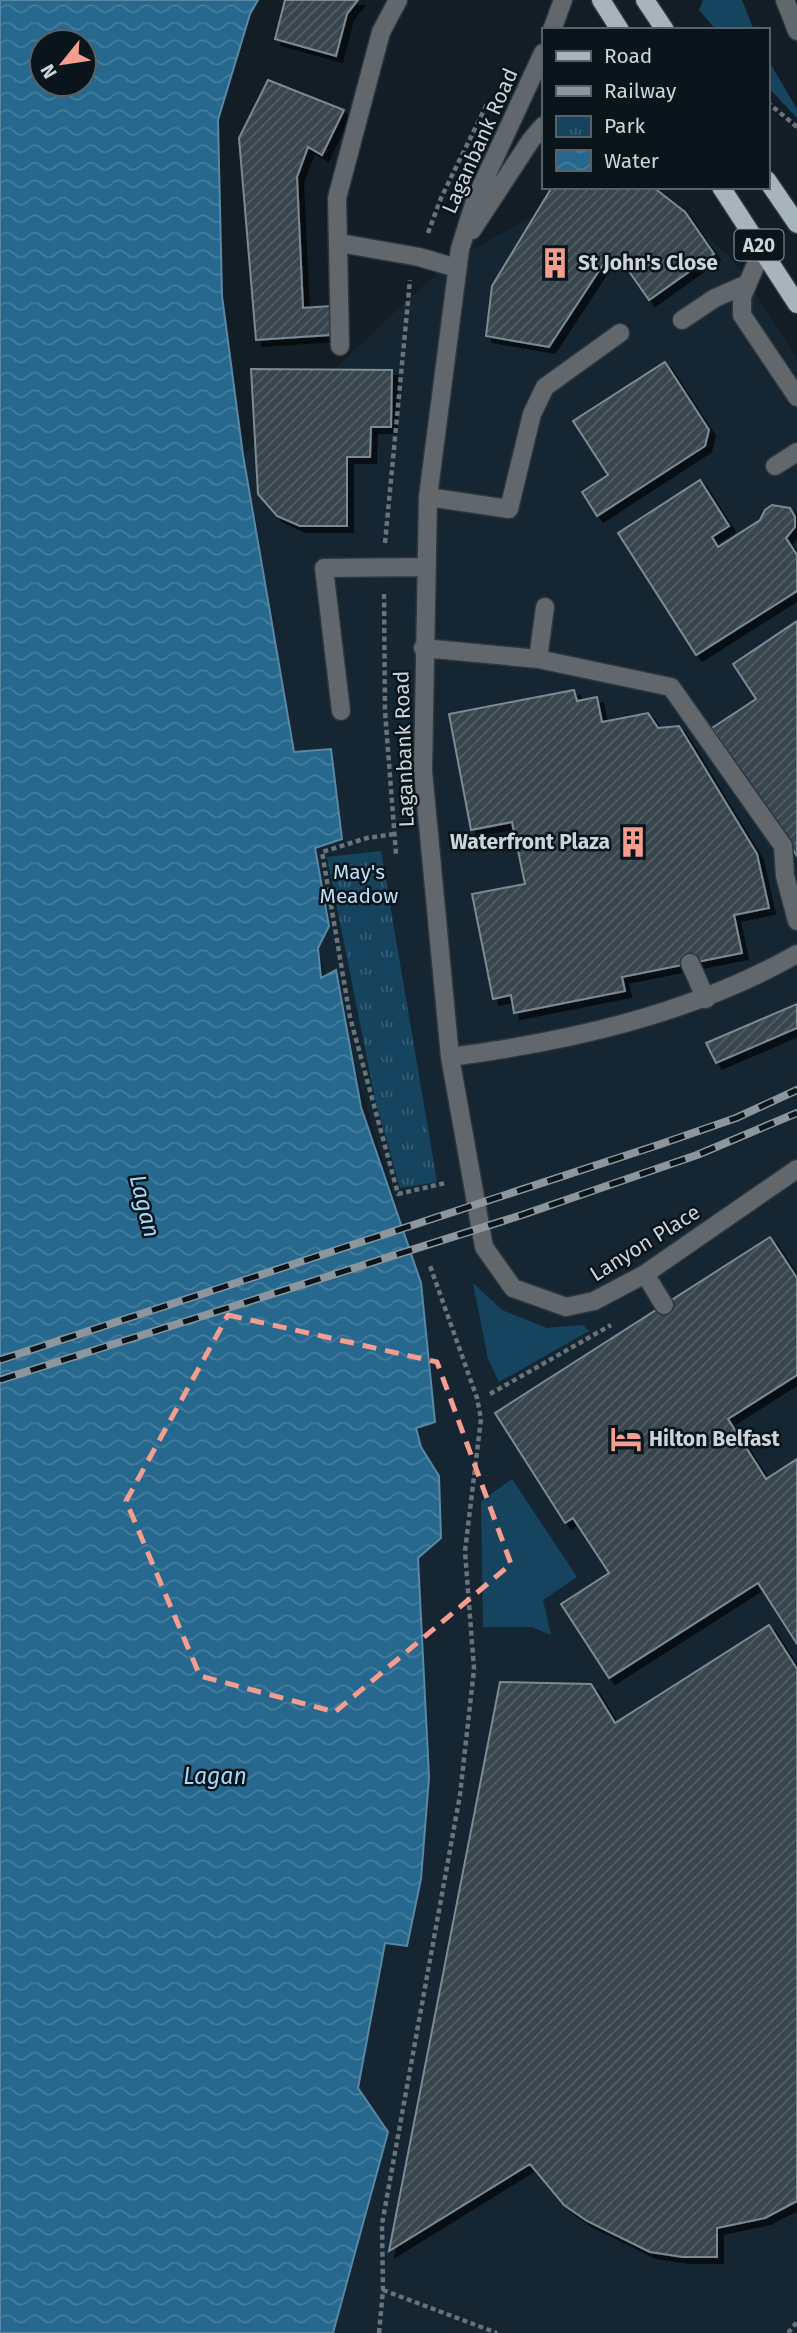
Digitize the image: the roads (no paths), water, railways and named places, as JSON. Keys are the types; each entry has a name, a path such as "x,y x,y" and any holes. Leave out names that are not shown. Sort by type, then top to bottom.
{"main road":[{"path":"601,0 619,28"},
{"path":"651,3 663,28"},
{"name":"A20","path":"769,183 797,224"},
{"name":"A20","path":"721,189 797,304"}],"street":[{"path":"340,346 337,198 382,32 398,0"},
{"path":"553,28 563,0"},
{"path":"785,0 797,31"},
{"name":"Laganbank Road","path":"484,1247 450,1058 423,771 423,648 428,497 460,248 475,198 542,55"},
{"name":"Laganbank Road","path":"460,248 542,127"},
{"path":"340,243 457,268"},
{"path":"762,250 742,297 742,315 797,397"},
{"path":"682,320 715,298 747,284"},
{"path":"428,497 509,509 532,414 545,387 620,333"},
{"path":"775,466 797,452"},
{"path":"341,711 324,568 425,568"},
{"path":"538,659 545,607"},
{"path":"423,648 538,659 671,687 782,846 785,876 797,921"},
{"path":"450,1058 618,1025 706,999 797,954"},
{"path":"690,963 706,999"},
{"name":"Lanyon Place","path":"484,1247 513,1288 566,1307 594,1301 645,1274 797,1169"},
{"path":"645,1274 662,1301"}],"water":[{"name":"Lagan","path":"0,0 258,0 250,14 218,120 222,296 243,455 294,752 331,749 342,839 315,848 329,926 318,948 321,978 336,970 361,1107 421,1283 435,1422 416,1428 421,1447 439,1476 441,1538 418,1558 429,1777 421,1879 407,1946 385,1943 358,2088 388,2132 333,2333 0,2333"}],"railway":[{"path":"0,1360 661,1144 736,1118 797,1090"},
{"path":"0,1380 522,1215 697,1155 797,1113"}],"place":[{"name":"St John's Close","path":"555,263"},
{"name":"Waterfront Plaza","path":"633,842"},
{"name":"Hilton Belfast","path":"626,1439"}],"park label":[{"name":"May's Meadow","path":"359,884"}]}
